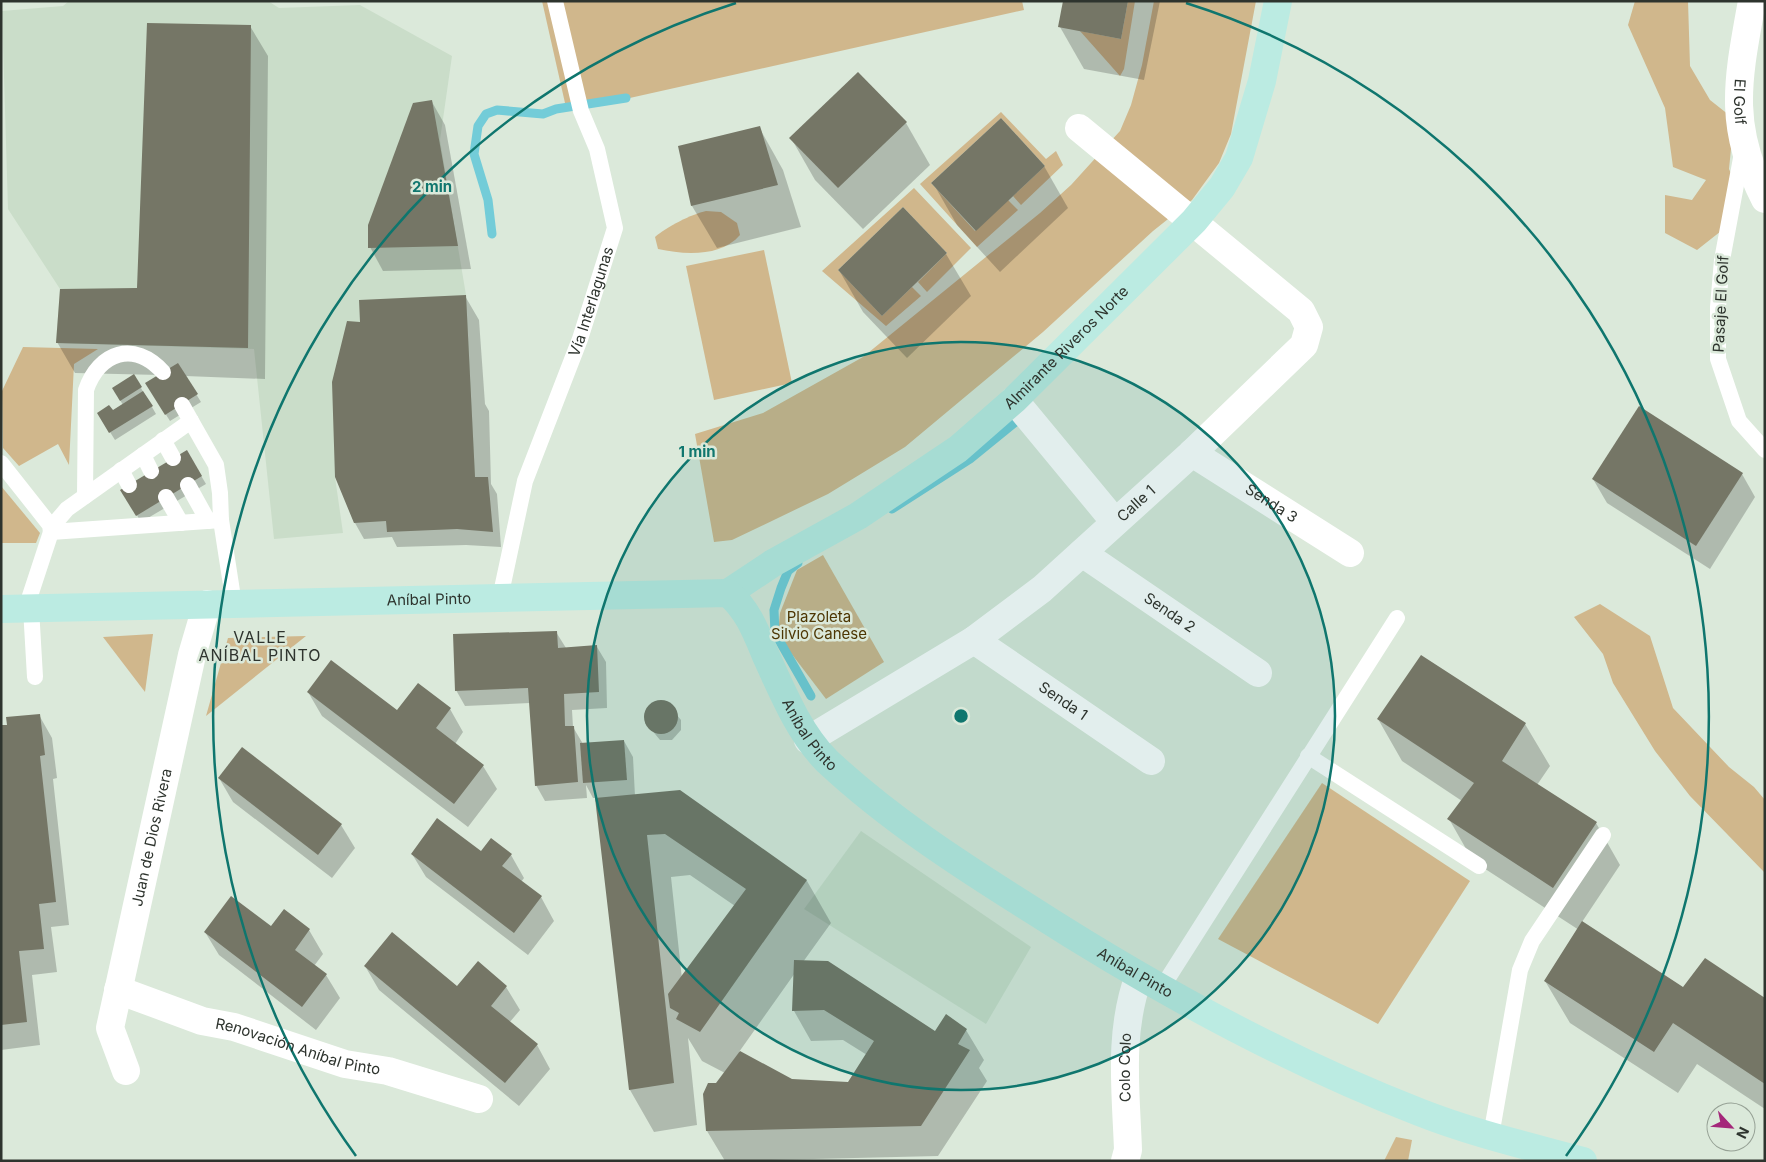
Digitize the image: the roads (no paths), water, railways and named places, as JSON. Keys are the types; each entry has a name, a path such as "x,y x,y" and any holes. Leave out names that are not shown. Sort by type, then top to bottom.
{"street":[{"name":"Almirante Riveros Norte","path":"728,593 773,563 874,506 958,449 1014,400 1194,221 1222,187 1239,158 1262,81 1278,1"},
{"name":"El Golf","path":"1752,1 1739,73 1738,115 1743,146 1765,200"},
{"name":"Calle 1","path":"808,740 974,640 1042,589 1192,453 1304,345 1309,327 1301,311 1079,128"},
{"path":"1014,400 1115,522"},
{"name":"Senda 3","path":"1192,453 1350,553"},
{"name":"Senda 2","path":"1082,554 1258,673"},
{"name":"Aníbal Pinto","path":"20,608 728,593 740,604 754,627 808,740 850,781 934,846 1150,982 1297,1058 1421,1113 1491,1136 1582,1161"},
{"name":"Juan de Dios Rivera","path":"126,1071 110,1028 192,655 207,604"},
{"name":"Senda 1","path":"974,640 1151,761"},
{"name":"Colo Colo","path":"1125,1161 1128,1150 1125,1036 1127,1017 1150,982"},
{"name":"Renovación Aníbal Pinto","path":"118,990 202,1021 234,1027 345,1064 388,1072 479,1099"}],"lane":[{"name":"Vía Interlagunas","path":"500,598 525,481 580,339 616,228 596,150 581,111 555,1"},
{"name":"Pasaje El Golf","path":"1743,146 1722,260 1718,307 1718,359 1739,421 1765,450"},
{"path":"85,496 86,390 90,378 100,365 111,356 125,353 140,356 153,362 163,372"},
{"path":"182,404 216,465 220,493 214,520"},
{"path":"35,677 20,608 55,523 67,509 85,496 125,478 142,455 191,421"},
{"path":"163,440 173,458"},
{"path":"142,455 151,471"},
{"path":"1,463 50,525 51,532"},
{"path":"188,484 214,520 234,604"},
{"path":"166,497 180,523"},
{"path":"144,510 153,525"},
{"path":"51,532 214,520"},
{"path":"1150,982 1308,756 1397,618"},
{"path":"1308,756 1479,866"},
{"path":"1491,1136 1520,970 1532,941 1603,835"}],"waterway":[{"path":"492,234 488,200 474,154 478,126 486,114 497,110 543,114 556,109 626,98"},
{"path":"892,509 970,459 1018,420"},
{"path":"798,563 788,571 781,588 774,610 775,633 811,696"}],"district":[{"name":"VALLE ANÍBAL PINTO","path":"260,646"}],"park label":[{"name":"Plazoleta Silvio Canese","path":"819,626"}]}
